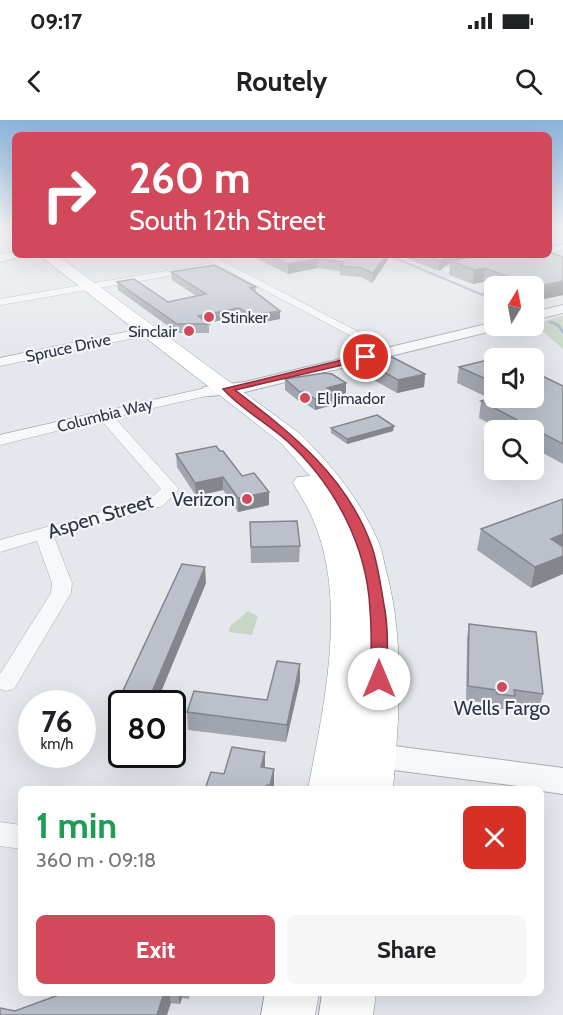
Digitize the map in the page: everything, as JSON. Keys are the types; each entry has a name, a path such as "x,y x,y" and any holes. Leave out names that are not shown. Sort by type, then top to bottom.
{"highway":[{"path":"55,269 83,287 219,390 287,459 311,489 326,515 342,569 347,628 345,689 332,770"},
{"path":"62,269 135,334 290,438 314,461 343,501 365,547 378,608 379,710 372,786"},
{"path":"288,1015 291,996"},
{"path":"346,1015 349,996"}],"street":[{"path":"0,302 193,269"},
{"path":"231,269 389,351"},
{"path":"446,270 453,269"},
{"path":"544,314 563,309"},
{"path":"219,390 484,329"},
{"name":"Spruce Drive","path":"0,362 135,334"},
{"name":"Columbia Way","path":"0,440 219,390"},
{"name":"Aspen Street","path":"0,546 157,502 171,489 105,415"},
{"path":"6,683 61,593 62,583 43,533"},
{"path":"332,770 375,756 563,781"},
{"path":"0,834 18,837"}],"green space":[{"path":"563,316 563,349 544,333 544,321"},
{"path":"248,611 258,616 252,635 229,632 230,626"}],"building":[{"path":"191,269 221,269 256,287 250,288 280,311 253,315 238,308 198,316 209,324 177,324 117,282 134,279 168,302 206,294 171,272"},
{"path":"363,269 376,269 373,273"},
{"path":"487,269 563,269 563,281 544,285 544,276 506,276"},
{"path":"388,355 425,374 398,380 364,361"},
{"path":"484,361 484,378 459,367"},
{"path":"324,373 332,374 346,383 327,388 336,393 315,399 303,391 300,392 285,379"},
{"path":"544,377 563,386 563,444 544,434 544,420 517,420 494,408 544,408"},
{"path":"377,415 394,426 347,439 331,428"},
{"path":"216,446 223,451 242,476 254,473 269,492 238,498 223,477 195,483 176,454"},
{"path":"563,499 563,534 551,539 563,547 563,556 535,567 481,529"},
{"path":"297,521 300,546 251,547 250,522"},
{"path":"182,564 205,567 153,690 123,690"},
{"path":"469,624 536,632 543,694 514,690 515,696 497,694 496,690 468,686"},
{"path":"277,661 300,664 287,725 187,712 194,691 267,700"},
{"path":"232,747 265,752 261,767 274,769 270,785 267,786 206,786 211,772 224,774"},
{"path":"56,996 163,996 157,1015 0,1015 0,1008 15,1011"}],"waterway":[{"path":"421,269 484,296"},
{"path":"550,322 558,325 563,332"}],"place":[{"name":"Stinker","path":"209,317"},
{"name":"Sinclair","path":"189,331"},
{"name":"El Jimador","path":"305,398"},
{"name":"Verizon","path":"247,499"},
{"name":"Wells Fargo","path":"502,687"}],"route":[{"path":"366,357 245,387 228,389 290,438 314,461 343,501 365,547 378,608 379,679"}]}
